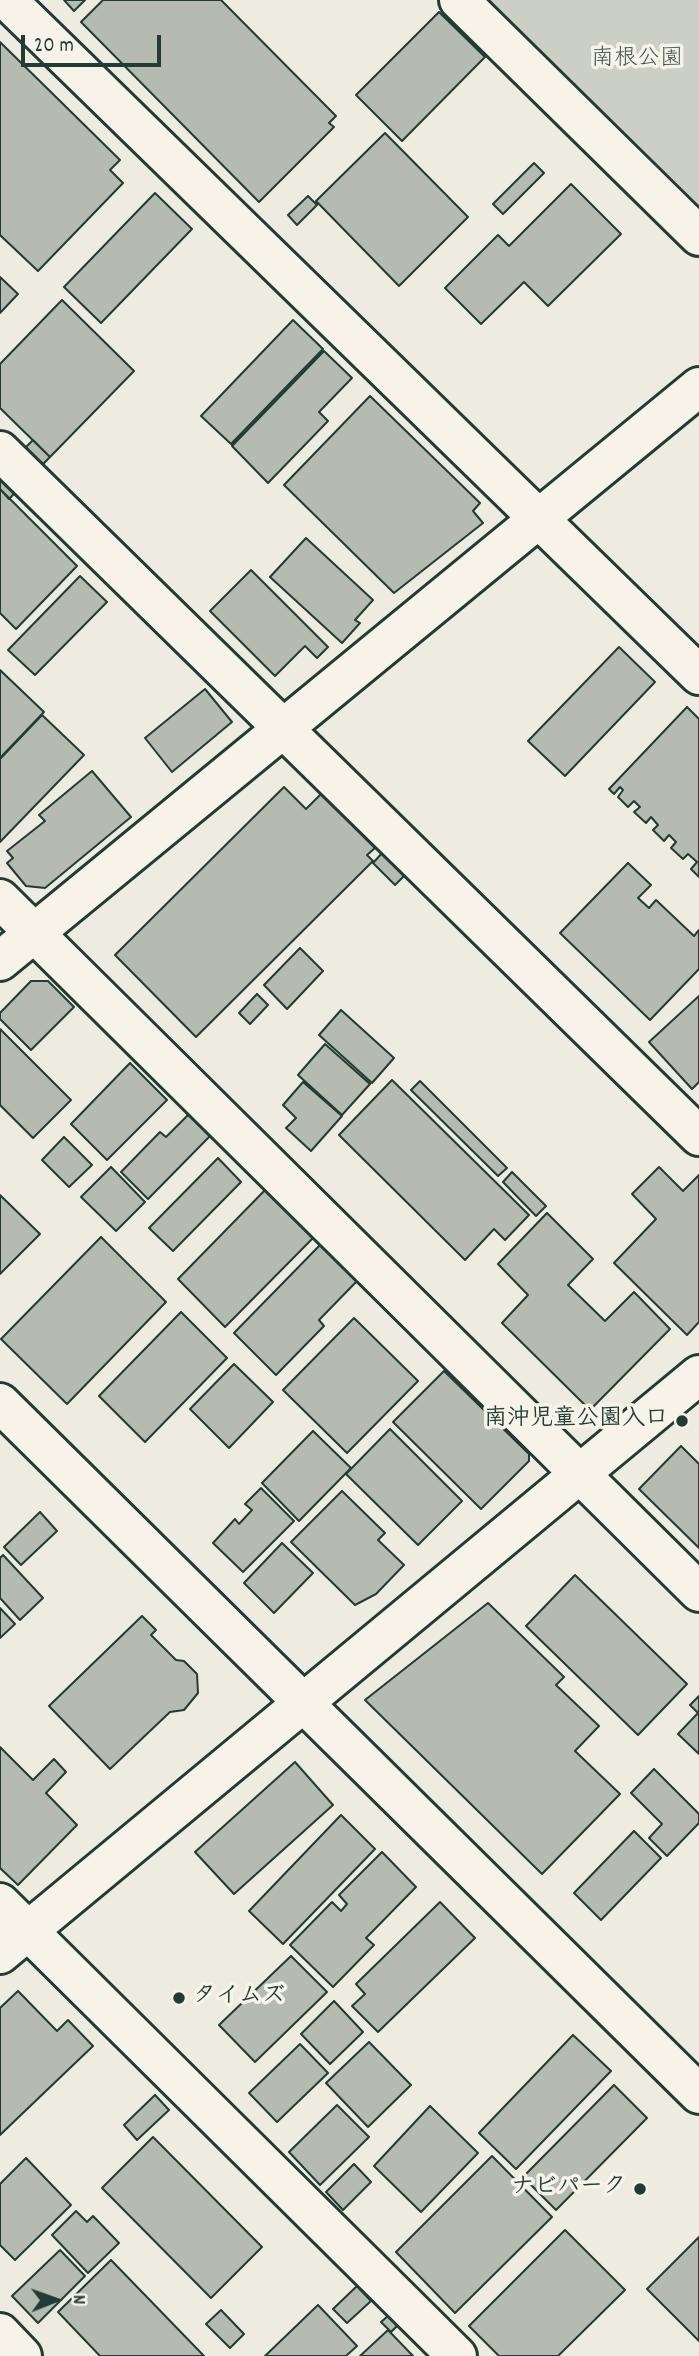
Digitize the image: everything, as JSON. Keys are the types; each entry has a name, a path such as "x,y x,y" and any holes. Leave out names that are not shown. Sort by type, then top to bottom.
{"street":[{"path":"7,0 699,675"},
{"path":"459,0 699,236"},
{"path":"0,961 699,387"},
{"path":"0,451 699,1136"},
{"path":"0,899 699,1592"},
{"path":"14,1942 699,1375"},
{"path":"0,1403 699,2094"},
{"path":"0,1903 14,1942 457,2356"},
{"path":"0,2333 22,2356"}],"green space":[{"name":"南根公園","path":"487,0 699,0 699,207"}],"building":[{"path":"64,0 85,0 74,11"},
{"path":"103,0 221,0 336,116 329,123 334,127 259,202 81,22"},
{"path":"439,12 485,57 402,141 356,95"},
{"path":"0,42 120,160 110,170 123,183 38,271 0,235"},
{"path":"385,133 468,217 399,286 316,201"},
{"path":"534,163 544,173 503,214 493,204"},
{"path":"571,184 621,234 548,306 524,282 481,324 445,288 498,235 509,246"},
{"path":"155,193 192,229 101,323 64,287"},
{"path":"308,196 317,205 297,225 288,215"},
{"path":"0,277 18,294 0,313"},
{"path":"62,300 134,371 50,457 0,408 0,364"},
{"path":"293,320 323,349 231,444 201,416"},
{"path":"324,351 352,378 319,412 328,421 268,483 232,446"},
{"path":"370,396 480,503 473,511 483,523 394,593 284,485"},
{"path":"33,440 50,457 9,499 0,489 0,473"},
{"path":"0,489 77,566 16,629 0,613"},
{"path":"306,538 373,600 355,620 360,623 342,643 270,577"},
{"path":"251,570 328,647 317,658 305,646 275,676 210,611"},
{"path":"80,576 107,602 35,675 8,650"},
{"path":"619,647 655,682 565,776 528,741"},
{"path":"0,670 44,712 0,758"},
{"path":"205,689 232,722 172,772 145,738"},
{"path":"687,707 699,719 699,877 691,869 697,862 688,854 683,859 671,848 676,842 669,835 664,841 653,830 658,825 651,817 646,823 634,812 640,807 634,801 628,807 618,797 623,790 620,787 614,794 609,789"},
{"path":"42,715 84,755 0,842 0,759"},
{"path":"92,771 131,817 45,888 26,886 7,863 13,858 7,851 45,821 39,815"},
{"path":"284,787 306,809 321,794 375,848 367,855 373,861 196,1037 115,955"},
{"path":"383,852 406,874 395,885 373,863"},
{"path":"628,863 651,885 638,898 649,908 656,900 694,936 699,930 699,969 650,1020 560,933"},
{"path":"300,948 323,971 287,1009 264,985"},
{"path":"31,981 48,981 74,1007 31,1050 0,1019 0,1013"},
{"path":"257,994 268,1005 250,1024 239,1013"},
{"path":"699,996 699,1082 692,1089 649,1042"},
{"path":"341,1010 394,1058 372,1083 319,1035"},
{"path":"0,1029 71,1100 33,1138 0,1105"},
{"path":"325,1044 370,1084 342,1115 298,1075"},
{"path":"130,1063 167,1100 107,1160 71,1124"},
{"path":"392,1080 529,1215 505,1240 494,1229 465,1260 339,1135"},
{"path":"420,1081 507,1168 498,1176 411,1090"},
{"path":"303,1082 342,1116 311,1151 286,1128 296,1118 283,1105"},
{"path":"190,1113 212,1134 148,1199 121,1172 160,1132 166,1137"},
{"path":"64,1137 92,1165 69,1187 42,1160"},
{"path":"218,1158 241,1182 173,1251 149,1228"},
{"path":"111,1167 145,1202 116,1231 81,1197"},
{"path":"659,1167 683,1191 699,1175 699,1322 687,1335 614,1263 656,1219 632,1194"},
{"path":"512,1172 546,1206 536,1216 503,1182"},
{"path":"266,1189 314,1237 225,1327 178,1279"},
{"path":"0,1195 40,1234 0,1274"},
{"path":"547,1213 593,1259 568,1285 605,1321 634,1292 670,1329 590,1410 502,1323 528,1295 498,1264"},
{"path":"101,1237 166,1302 67,1404 1,1339"},
{"path":"321,1244 358,1280 319,1320 324,1326 276,1375 234,1333"},
{"path":"181,1312 227,1358 145,1442 99,1396"},
{"path":"354,1318 418,1381 347,1453 283,1390"},
{"path":"234,1364 273,1402 229,1448 190,1409"},
{"path":"444,1371 529,1454 529,1461 481,1509 393,1422"},
{"path":"390,1429 462,1501 418,1545 346,1474"},
{"path":"313,1431 351,1468 299,1521 262,1483"},
{"path":"681,1446 699,1464 699,1548 639,1489"},
{"path":"261,1488 294,1521 243,1572 213,1543 235,1519 239,1524 252,1510 245,1504"},
{"path":"342,1491 385,1533 378,1540 404,1565 376,1594 355,1605 291,1542"},
{"path":"40,1512 57,1531 21,1565 4,1547"},
{"path":"282,1543 313,1573 274,1613 244,1583"},
{"path":"3,1555 43,1598 20,1620 0,1598 0,1558"},
{"path":"575,1575 687,1684 638,1735 526,1626"},
{"path":"488,1603 564,1677 556,1685 599,1726 575,1751 620,1794 542,1874 365,1700"},
{"path":"0,1608 15,1624 0,1638"},
{"path":"142,1616 156,1630 151,1635 176,1660 184,1661 197,1674 198,1693 184,1710 170,1712 110,1769 49,1706"},
{"path":"699,1696 699,1754 678,1734 698,1713 690,1705"},
{"path":"0,1747 33,1780 54,1759 66,1772 46,1793 77,1825 18,1885 0,1868"},
{"path":"295,1762 333,1805 234,1894 195,1852"},
{"path":"654,1769 699,1814 699,1823 667,1856 649,1838 662,1824 631,1793"},
{"path":"341,1815 375,1849 283,1944 249,1911"},
{"path":"634,1831 661,1858 601,1920 574,1893"},
{"path":"382,1852 416,1887 366,1938 374,1945 333,1987 290,1945 332,1902 341,1911 347,1904 339,1895"},
{"path":"440,1902 475,1938 378,2032 352,2006 365,1994 356,1984"},
{"path":"291,1956 327,1992 255,2062 219,2025"},
{"path":"18,1991 57,2031 68,2020 93,2046 0,2135 0,2008"},
{"path":"334,2001 363,2032 330,2064 301,2034"},
{"path":"573,2035 611,2071 516,2169 479,2133"},
{"path":"369,2042 411,2085 368,2127 326,2083"},
{"path":"300,2044 328,2073 277,2122 249,2093"},
{"path":"614,2085 647,2118 556,2210 523,2177"},
{"path":"155,2095 169,2110 137,2140 124,2125"},
{"path":"337,2105 369,2137 320,2185 289,2152"},
{"path":"430,2106 478,2153 421,2212 374,2166"},
{"path":"153,2137 262,2247 211,2298 102,2188"},
{"path":"492,2156 552,2217 455,2313 396,2252"},
{"path":"26,2158 71,2205 15,2260 0,2245 0,2184"},
{"path":"354,2164 371,2182 343,2210 326,2192"},
{"path":"76,2211 87,2222 93,2216 119,2243 88,2273 52,2235"},
{"path":"565,2230 625,2290 558,2356 499,2356 469,2326"},
{"path":"699,2237 699,2341 647,2289"},
{"path":"60,2250 85,2276 38,2323 12,2296"},
{"path":"111,2260 204,2356 100,2356 58,2312"},
{"path":"357,2286 371,2301 347,2323 333,2309"},
{"path":"318,2305 357,2346 346,2356 265,2356"},
{"path":"221,2310 244,2334 230,2348 206,2324"},
{"path":"389,2315 398,2325 391,2332 381,2322"},
{"path":"388,2330 413,2356 360,2356"}],"place":[{"name":"南沖児童公園入口","path":"682,1421"},
{"name":"タイムズ","path":"179,1998"},
{"name":"ナビパーク","path":"640,2189"}]}
